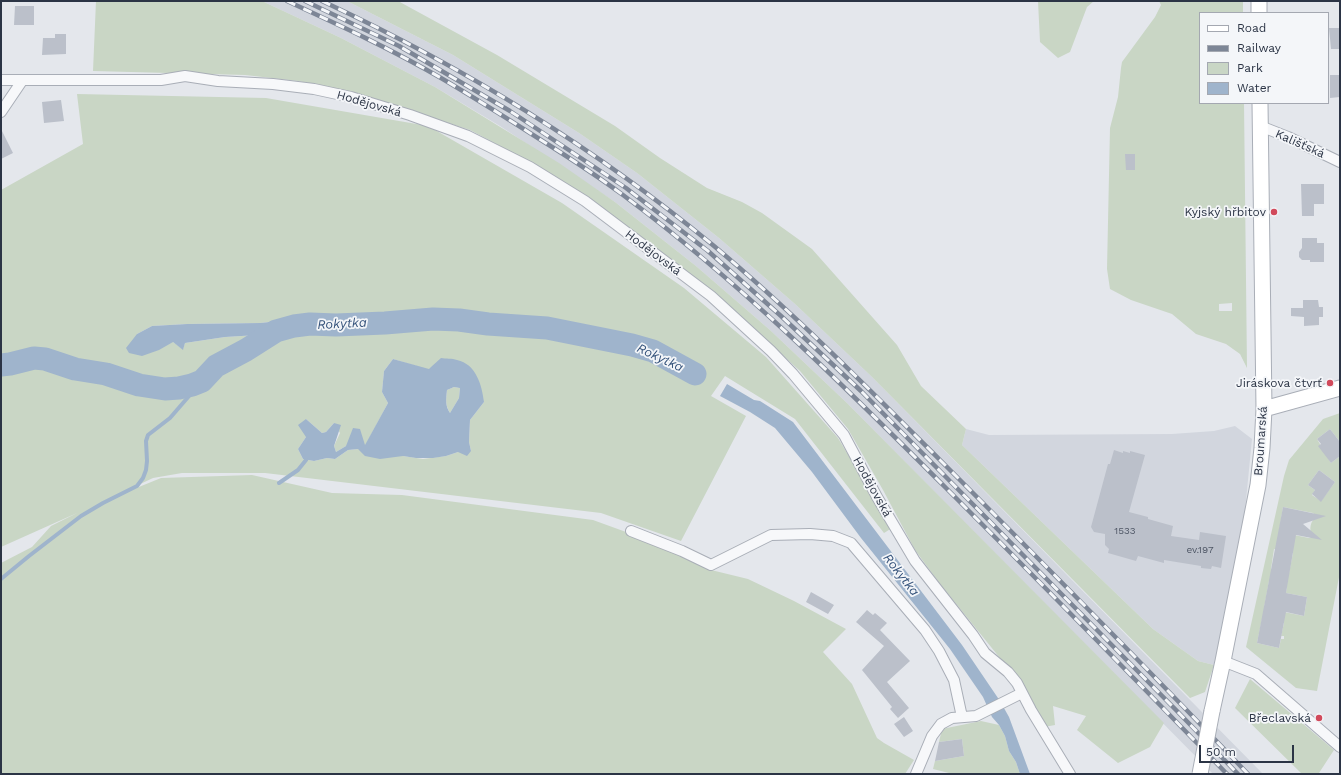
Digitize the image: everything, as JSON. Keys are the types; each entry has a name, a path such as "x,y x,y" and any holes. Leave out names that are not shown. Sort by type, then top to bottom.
{"street":[{"path":"1258,1 1259,12"},
{"name":"Hodějovská","path":"1,80 161,80 185,76 218,82 273,84 314,89 351,97 410,115 468,136 530,167 585,201 711,296 771,351 793,374 844,435 877,497 915,561 973,635 985,653 1008,672 1017,683 1070,774"},
{"path":"1,112 22,81"},
{"name":"Broumarská","path":"1200,774 1258,485 1262,448 1264,409 1260,104"},
{"name":"Kališťská","path":"1260,126 1288,137 1340,162"},
{"path":"1264,409 1340,388"},
{"path":"631,531 682,551 711,565 771,535 810,534 833,536 851,543 925,630 939,651 954,680 962,717"},
{"path":"1223,661 1256,674 1340,747"},
{"path":"916,774 932,736 941,724 952,718 970,717 985,712 1022,693"}],"shaded area":[{"path":"262,1 347,1 453,55 579,133 637,173 719,238 795,304 872,377 1263,774 1213,774 847,403 770,330 696,266 615,202 500,126 435,87 341,38"},
{"path":"1235,426 1252,439 1244,521 1222,638 1214,665 1198,661 1153,629 962,445 966,429 989,435 1172,434 1214,431"}],"green space":[{"path":"96,1 262,1 341,38 435,87 559,163 615,202 696,266 770,330 847,403 1164,723 1150,747 1118,763 1077,730 1086,716 1053,706 1055,725 1044,727 1021,684 940,584 915,550 848,429 800,371 714,293 590,199 517,155 470,130 353,92 298,81 245,75 93,71"},
{"path":"347,1 398,1 497,55 615,126 660,158 707,188 742,202 762,213 812,249 897,345 921,386 966,429 962,445 1153,629 1198,661 1214,665 1205,692 1190,698 872,377 795,304 719,238 637,173 579,133 453,55"},
{"path":"1038,1 1094,1 1087,7 1070,52 1058,58 1040,42"},
{"path":"1159,1 1243,1 1243,12 1199,12 1199,104 1244,104 1247,368 1240,354 1226,344 1196,334 1172,314 1131,300 1110,289 1107,269 1110,128 1118,97 1122,62 1155,17 1161,5","holes":["1126,154 1135,154 1135,170 1126,170","1232,303 1232,311 1219,311 1219,304"]},
{"path":"77,94 266,98 428,126 562,203 684,288 766,357 838,438 892,528 884,533 795,419 725,376 711,396 746,416 681,541 601,513 265,473 182,473 153,478 102,502 161,478 252,475 332,493 402,495 593,520 659,544 707,569 748,579 794,601 846,629 823,652 852,684 877,738 914,760 905,774 1,774 1,563 32,547 51,526 77,513 1,547 1,190 83,144","holes":["299,319 307,328 276,335 267,340 258,335 225,337 185,343 183,349 173,342 137,334 152,326 260,323","393,359 429,370 484,402 470,420 469,442 471,451 423,459 393,456 358,449 348,450 335,459 327,458 314,461 303,459 298,449 306,437 306,419 322,433 326,432 334,423 340,433 334,446 336,452 346,446 365,446 388,403 382,392 384,371"]},
{"path":"454,387 460,388 459,398 450,413 446,399 447,390"},
{"path":"1340,413 1340,442 1330,429 1317,439 1331,463 1340,456 1340,572 1317,691 1296,688 1246,647 1284,476 1289,460 1323,419","holes":["1319,470 1335,482 1321,501 1312,495 1315,490 1308,485","1283,507 1313,513 1316,516 1312,521 1311,526 1312,537 1309,538 1279,532","1274,549 1293,553 1289,573 1271,569","1269,581 1287,585 1286,593 1307,597 1304,616 1264,608","1262,619 1284,623 1281,636 1284,636 1284,639 1281,639 1279,648 1257,643"]},
{"path":"1250,679 1334,750 1319,773 1320,774 1302,774 1235,708"},
{"path":"981,721 999,725 1020,774 953,774 933,769 935,761 964,756 962,739 939,742 942,729"}],"water":[{"path":"299,319 308,328 276,335 267,340 258,335 225,337 185,343 183,350 173,342 159,350 142,356 129,353 126,348 137,334 152,326 260,323"},
{"path":"441,358 455,359 464,362 477,376 482,389 484,402 470,420 469,442 471,451 467,456 458,452 433,458 403,456 380,459 365,456 358,449 348,450 335,459 327,458 314,461 303,459 298,449 306,437 298,425 306,419 322,433 326,432 334,423 341,425 334,446 336,452 346,446 353,428 360,429 365,445 388,403 382,392 384,371 393,359 429,369","holes":["454,387 460,388 459,398 450,413 446,399 447,390"]},
{"path":"727,384 754,400 760,401 793,422 962,645 1000,701 1009,717 1030,774 1020,774 999,725 992,717 983,697 950,649 861,538 812,472 775,428 750,412 720,396"}],"building":[{"path":"15,6 34,6 34,25 14,25"},
{"path":"1329,28 1340,28 1340,49 1331,49"},
{"path":"55,34 66,34 66,54 42,55 43,38 55,38"},
{"path":"1330,75 1340,75 1340,97 1330,98"},
{"path":"61,100 64,121 44,123 42,102"},
{"path":"1,129 13,153 1,159"},
{"path":"1125,154 1135,154 1135,170 1126,170"},
{"path":"1301,184 1324,184 1324,204 1314,204 1314,216 1302,216"},
{"path":"1302,238 1317,238 1317,243 1324,243 1324,262 1310,262 1310,260 1302,260 1299,257 1299,252 1302,248"},
{"path":"1303,300 1318,300 1319,307 1323,307 1323,317 1319,317 1319,325 1304,326 1304,317 1291,316 1291,308 1303,308"},
{"path":"1330,429 1340,442 1340,456 1331,463 1318,446 1321,444 1317,439"},
{"path":"1114,450 1123,453 1123,451 1130,453 1130,451 1145,455 1129,512 1173,526 1171,536 1199,540 1200,532 1226,536 1221,568 1212,566 1211,569 1201,568 1201,566 1164,560 1164,563 1138,556 1136,561 1108,553 1109,549 1105,545 1105,534 1094,532 1091,527 1108,464 1110,464"},
{"path":"1319,470 1335,482 1321,502 1312,494 1315,490 1308,485"},
{"path":"1283,507 1326,516 1303,524 1322,540 1296,535 1286,593 1307,597 1304,616 1286,612 1279,648 1257,643"},
{"path":"811,592 834,605 828,614 806,602"},
{"path":"867,610 873,615 875,613 887,623 880,630 910,661 887,682 909,708 898,718 890,709 892,707 862,670 884,646 856,622"},
{"path":"904,717 913,731 904,737 894,724"},
{"path":"962,739 964,756 935,761 939,742"}],"waterway":[{"name":"Rokytka","path":"1,365 34,358 45,359 75,369 106,374 139,385 165,389 179,388 202,381 216,366 246,350 276,331 294,326 310,324 336,325 385,323 433,319 547,328 632,345 653,351 695,374"},
{"path":"1,579 81,516 137,486 143,478 146,470 146,441 148,435 170,418 202,381"},
{"path":"279,483 298,470 306,460"}],"railway":[{"path":"287,1 384,47 454,86 592,173 666,228 749,299 869,411 1227,774"},
{"path":"305,1 399,46 510,111 626,188 708,251 781,316 861,391 1238,774"},
{"path":"322,1 426,53 526,111 575,143 669,210 744,271 830,351 885,405 1095,616 1248,774"}],"place":[{"name":"Kyjský hřbitov","path":"1274,212"},
{"name":"Jiráskova čtvrť","path":"1330,383"},
{"name":"Břeclavská","path":"1319,718"}]}
